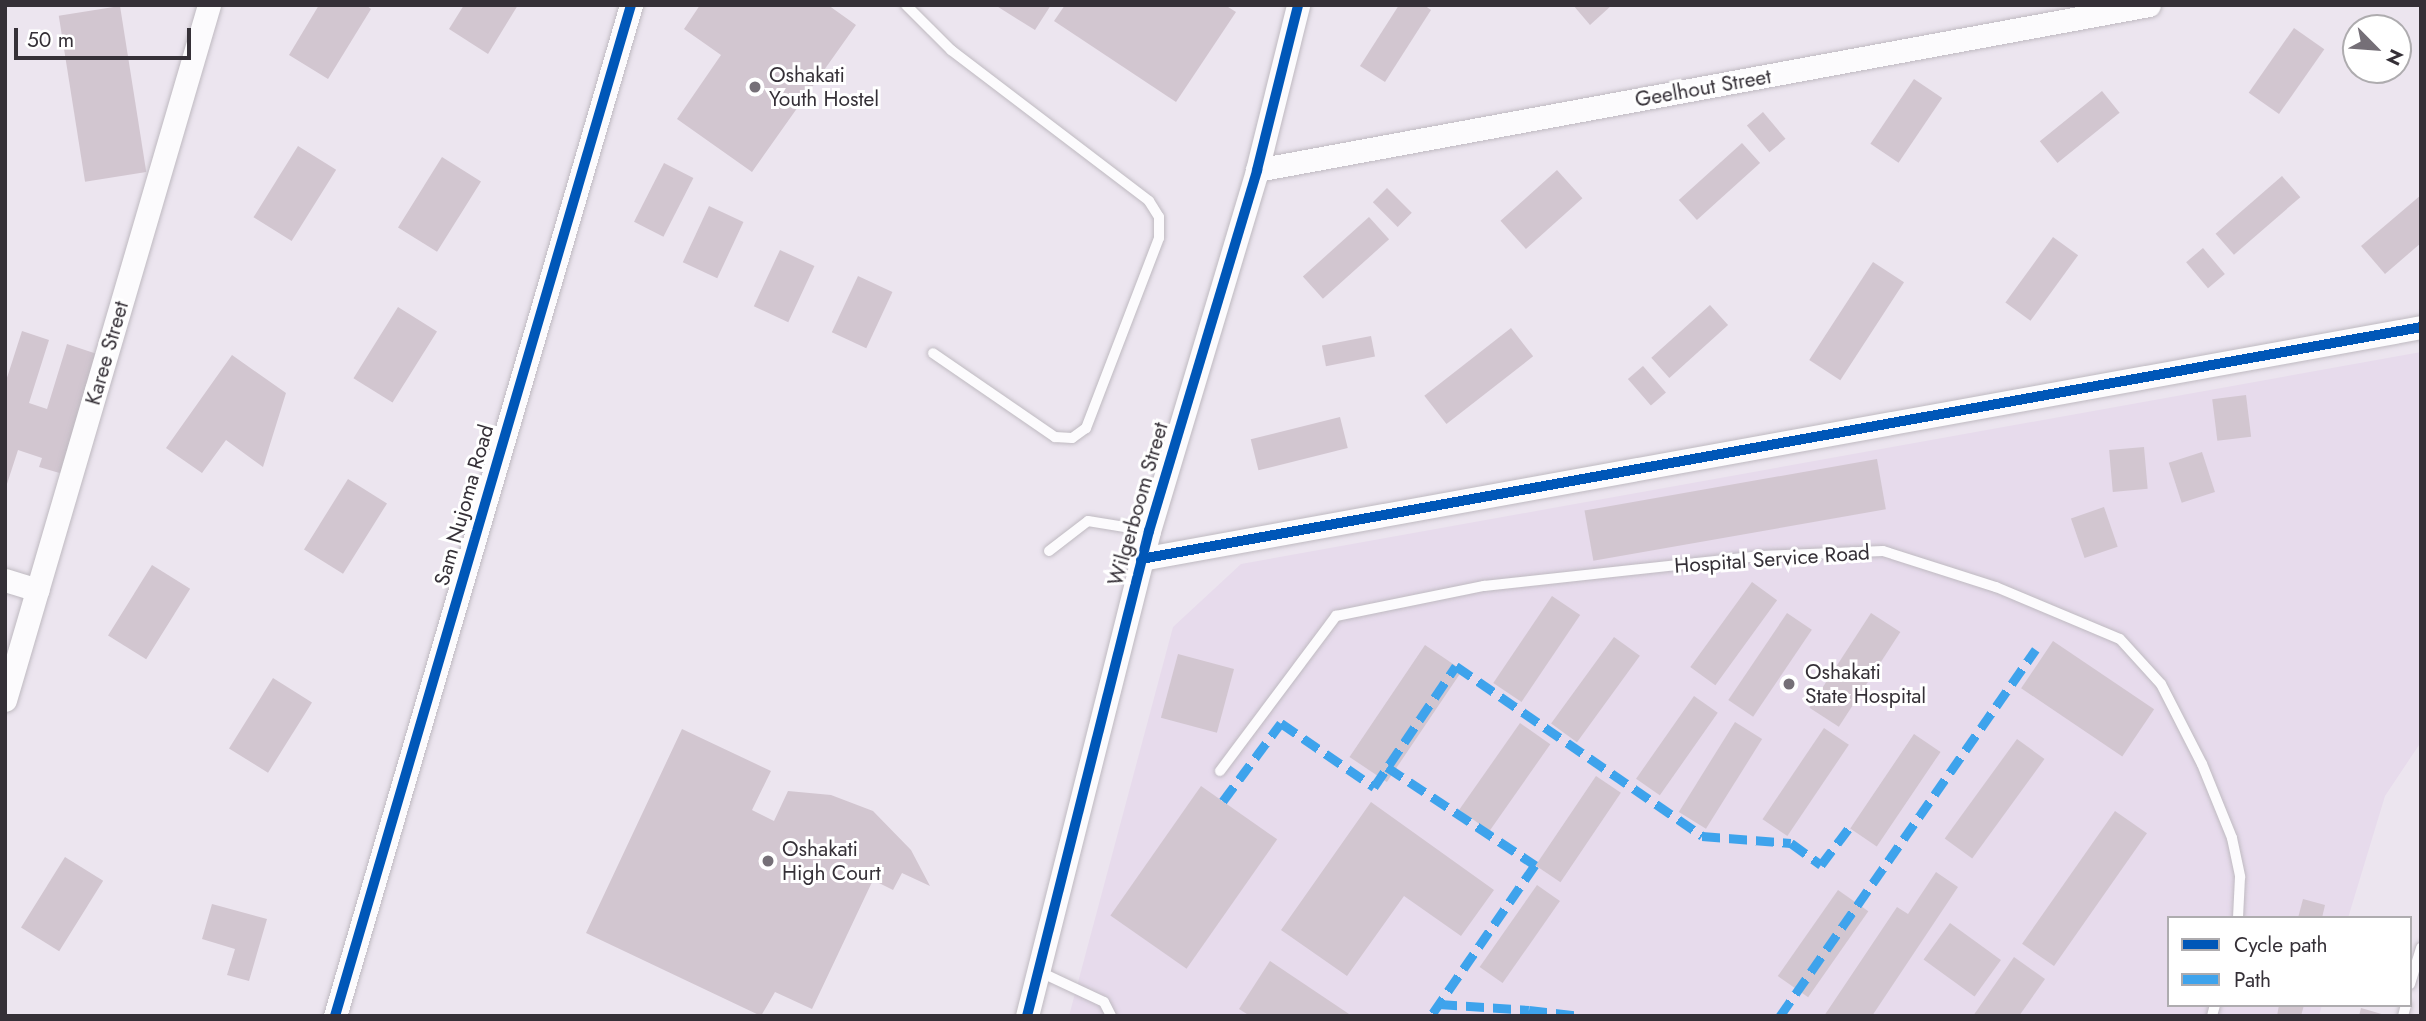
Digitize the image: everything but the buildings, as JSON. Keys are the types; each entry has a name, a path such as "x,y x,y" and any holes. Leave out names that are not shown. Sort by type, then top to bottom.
{"street":[{"name":"Karee Street","path":"5,701 209,5"},
{"name":"Sam Nujoma Road","path":"335,1016 631,5"},
{"name":"Wilgerboom Street","path":"1027,1016 1141,559 1257,170 1298,5"},
{"name":"Geelhout Street","path":"1257,170 2149,5"},
{"path":"1141,559 2421,327"},
{"path":"5,580 37,590"}],"lane":[{"path":"906,5 951,50 1149,201 1159,217 1159,238 1086,428 1072,438 1055,437 933,353"},
{"path":"1049,551 1088,521 1149,531"},
{"name":"Hospital Service Road","path":"1220,771 1336,616 1484,586 1761,555 1883,551 1996,587 2120,639 2161,684 2202,764 2232,838 2240,877 2238,916"},
{"path":"2412,977 2421,948"},
{"path":"1038,971 1104,1002 1111,1016"}],"shaded area":[{"name":"Oshakati State Hospital","path":"2421,352 2421,742 2385,796 2349,916 2167,916 2167,1007 2321,1007 2319,1016 1069,1016 1173,627 1241,564"}],"marked path":[{"path":"1780,1016 2036,649"},
{"path":"1223,801 1281,723 1374,787 1456,666 1702,836 1791,843 1821,865 1849,828"},
{"path":"1387,767 1535,865 1431,1016"},
{"path":"1439,1004 1529,1010"},
{"path":"1525,1016 1529,1010 1581,1016"}],"cycle path":[{"path":"335,1016 631,5"},
{"path":"1027,1016 1149,531 1257,170 1298,5"},
{"path":"1141,559 2421,327"}],"place":[{"name":"Oshakati Youth Hostel","path":"755,87"},
{"name":"Oshakati State Hospital","path":"1789,684"},
{"name":"Oshakati High Court","path":"768,861"}]}
